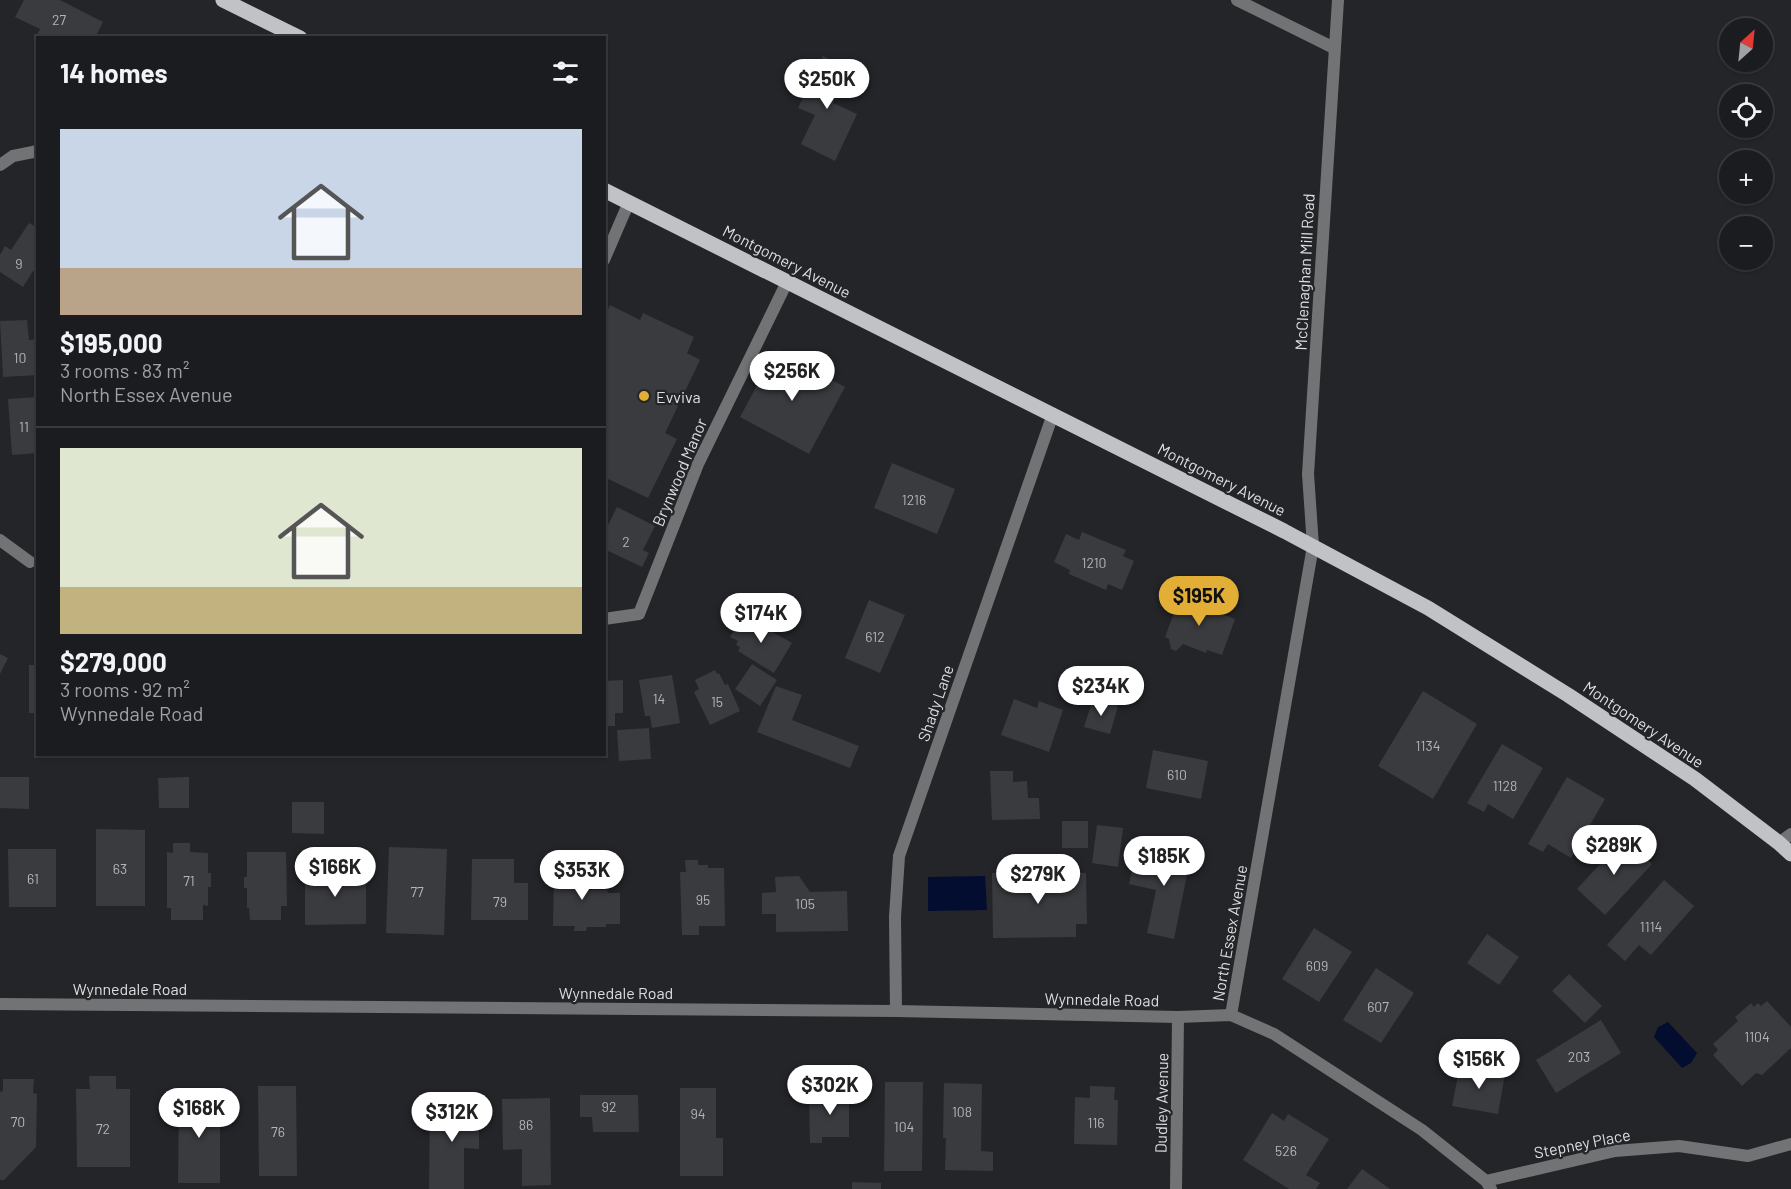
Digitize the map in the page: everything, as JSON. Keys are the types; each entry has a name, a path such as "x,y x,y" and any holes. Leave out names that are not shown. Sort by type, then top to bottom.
{"main road":[{"path":"224,0 296,36"},
{"name":"Montgomery Avenue","path":"606,191 1053,414 1313,546 1428,608 1568,694 1785,838 1791,854"}],"street":[{"path":"1237,0 1334,48"},
{"name":"McClenaghan Mill Road","path":"1313,546 1308,474 1338,0"},
{"path":"0,165 13,156 36,152"},
{"path":"606,255 629,202"},
{"name":"Brynwood Manor","path":"606,620 639,614 698,464 787,282"},
{"name":"Shady Lane","path":"896,1011 895,917 899,856 1053,414"},
{"path":"0,540 30,562"},
{"name":"North Essex Avenue","path":"1313,546 1231,1015 1274,1034 1422,1130 1489,1185"},
{"name":"Wynnedale Road","path":"0,1004 896,1011 1178,1017 1231,1015"},
{"name":"Dudley Avenue","path":"1176,1189 1178,1017"},
{"name":"Stepney Place","path":"1489,1185 1615,1151 1679,1146 1748,1156 1791,1144"}],"water":[{"path":"985,876 987,910 928,911 928,877"},
{"path":"1668,1022 1697,1053 1691,1063 1682,1068 1654,1037 1658,1027"}],"building":[{"path":"24,0 60,0 103,22 96,36 36,36 40,29 15,17"},
{"path":"823,56 849,69 833,103 857,114 835,161 801,144 815,115 798,108"},
{"path":"29,223 36,227 36,273 33,271 23,287 0,272 0,255 5,246 11,250"},
{"name":"Evviva","path":"610,305 640,320 643,313 694,337 687,353 700,360 665,433 677,439 648,498 606,478 606,313"},
{"path":"27,320 29,340 36,339 36,375 3,377 0,321"},
{"path":"776,350 845,387 809,454 740,417"},
{"path":"36,397 36,453 12,455 8,399"},
{"path":"892,463 955,489 937,534 874,508"},
{"path":"617,507 655,526 643,550 649,553 642,567 606,550 606,529"},
{"path":"1082,532 1126,550 1123,556 1134,561 1122,590 1108,584 1106,590 1069,574 1070,570 1054,562 1066,534 1079,540"},
{"path":"1180,596 1221,611 1220,613 1235,619 1222,655 1207,650 1206,653 1183,644 1176,651 1171,649 1169,639 1165,637"},
{"path":"869,600 905,615 880,673 845,658"},
{"path":"742,618 750,623 752,620 792,643 774,673 738,651 740,647 736,645 738,641 730,637"},
{"path":"0,654 8,658 0,674"},
{"path":"752,664 777,680 760,706 735,689"},
{"path":"29,665 36,665 36,713 29,713"},
{"path":"715,670 725,685 728,684 740,711 710,725 694,692 699,689 695,680"},
{"path":"672,675 680,723 652,728 650,716 645,716 639,680"},
{"path":"623,680 623,713 615,713 615,726 606,726 606,681"},
{"path":"776,686 802,695 792,720 859,746 850,768 757,732"},
{"path":"1423,691 1477,724 1433,799 1378,766"},
{"path":"1014,699 1037,708 1039,701 1063,710 1049,752 1001,735"},
{"path":"1093,699 1118,706 1110,734 1084,727"},
{"path":"649,728 651,759 619,761 617,730"},
{"path":"1502,744 1543,768 1513,819 1488,804 1484,812 1467,803"},
{"path":"1153,750 1208,761 1201,799 1146,788"},
{"path":"990,771 1013,771 1013,782 1027,781 1028,798 1039,798 1040,819 992,820"},
{"path":"0,777 29,777 29,809 0,808"},
{"path":"189,777 189,808 159,808 158,778"},
{"path":"1567,777 1605,799 1571,858 1548,844 1543,852 1528,844"},
{"path":"292,802 324,802 324,834 292,833"},
{"path":"1062,821 1088,821 1088,848 1062,848"},
{"path":"1097,825 1123,828 1118,867 1092,863"},
{"path":"96,829 145,830 145,906 96,906"},
{"path":"1624,838 1652,864 1605,915 1577,889"},
{"path":"173,843 190,843 190,852 208,853 211,887 208,887 208,906 203,905 203,920 171,920 171,908 167,908 167,852 173,853"},
{"path":"1163,844 1192,850 1174,939 1147,933 1156,890 1129,884 1135,856 1159,861"},
{"path":"389,847 447,849 444,935 386,933"},
{"path":"8,849 56,849 56,907 9,907"},
{"path":"247,852 286,852 287,906 281,906 281,920 250,920 249,908 247,908 247,888 244,888 244,877 247,877"},
{"path":"561,856 579,856 579,890 607,890 608,893 620,893 620,924 587,927 586,931 574,931 575,926 553,926 554,871 561,872"},
{"path":"472,859 514,859 514,883 528,883 528,920 471,920"},
{"path":"685,860 698,860 698,865 708,865 708,868 724,868 725,926 699,926 699,935 682,935 680,872 686,872"},
{"path":"318,865 318,875 366,874 366,924 305,925 305,866"},
{"path":"992,873 1086,873 1087,924 1076,924 1076,937 993,938"},
{"path":"799,876 810,892 847,891 848,931 776,932 776,914 762,914 762,893 776,892 775,877"},
{"path":"1664,880 1694,906 1651,955 1639,945 1625,961 1607,945"},
{"path":"1314,928 1352,952 1319,1002 1282,979"},
{"path":"1487,934 1519,957 1499,985 1467,963"},
{"path":"1376,968 1414,993 1381,1043 1343,1020"},
{"path":"1569,974 1602,1006 1585,1023 1552,991"},
{"path":"1767,1001 1791,1027 1791,1048 1762,1075 1756,1073 1742,1086 1713,1055 1718,1050 1713,1044 1738,1021 1735,1017 1751,1003 1754,1007 1758,1003 1761,1006"},
{"path":"1601,1020 1621,1053 1556,1093 1536,1060"},
{"path":"1460,1065 1505,1074 1498,1114 1452,1106"},
{"path":"89,1076 116,1076 116,1089 130,1089 130,1167 77,1167 76,1089 90,1089"},
{"path":"3,1079 34,1079 33,1093 37,1094 36,1147 4,1180 0,1180 0,1092 3,1091"},
{"path":"885,1082 923,1082 922,1171 884,1171"},
{"path":"944,1083 982,1084 981,1151 993,1152 993,1171 945,1170"},
{"path":"258,1086 296,1086 297,1176 259,1176"},
{"path":"1090,1086 1115,1087 1114,1100 1118,1100 1117,1145 1074,1144 1075,1097 1090,1098"},
{"path":"849,1087 849,1137 822,1137 822,1143 810,1143 809,1099 830,1099 830,1088"},
{"path":"680,1088 716,1088 716,1138 723,1138 723,1176 680,1176"},
{"path":"179,1094 220,1094 220,1183 178,1183"},
{"path":"580,1095 638,1095 639,1132 593,1132 592,1117 580,1117"},
{"path":"550,1098 551,1185 522,1186 522,1149 503,1150 502,1099"},
{"path":"462,1100 479,1100 479,1149 464,1148 464,1189 429,1189 430,1108 462,1108"},
{"path":"1272,1113 1284,1121 1288,1114 1329,1139 1306,1175 1320,1183 1316,1189 1289,1189 1243,1160"},
{"path":"1362,1169 1390,1189 1347,1189"},
{"path":"852,1182 881,1183 881,1189 852,1189"}],"place":[{"name":"Evviva","path":"644,396"}]}
